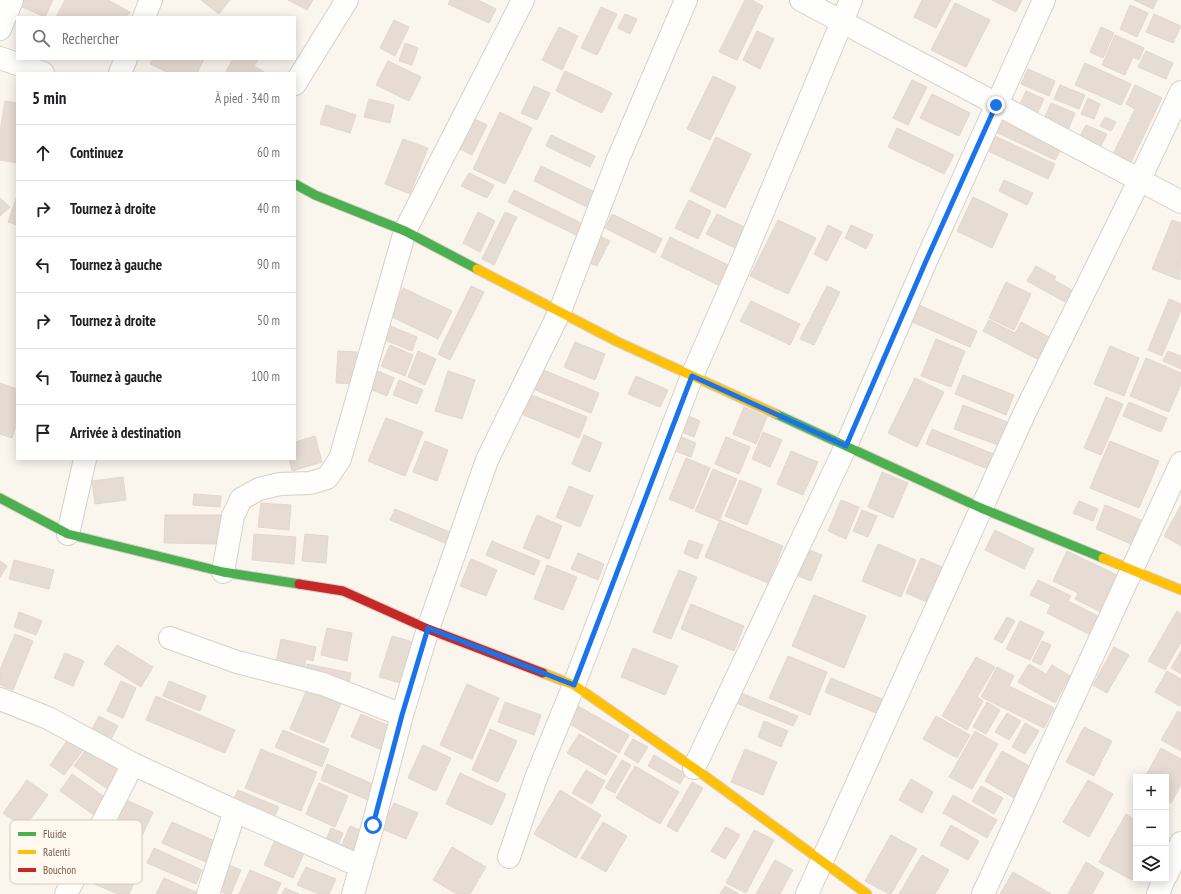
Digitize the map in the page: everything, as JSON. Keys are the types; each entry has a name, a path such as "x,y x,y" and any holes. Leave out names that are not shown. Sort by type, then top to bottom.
{"street":[{"path":"0,29 12,0"},
{"path":"144,16 151,0"},
{"path":"296,82 347,0"},
{"path":"223,572 233,516 241,499 260,489 280,484 310,484 326,478 340,459 405,231 523,0"},
{"path":"353,894 402,715 428,628 487,460 560,311 618,159 686,0"},
{"path":"801,0 1181,202"},
{"path":"509,857 536,778 574,685 692,376 741,264 851,0"},
{"path":"694,768 846,446 926,261 1044,0"},
{"path":"0,58 40,72"},
{"path":"120,72 126,60"},
{"path":"807,894 820,861 1025,412 1139,181 1181,92"},
{"path":"296,185 315,195 405,231 618,342 692,376 981,508 1131,571 1181,590"},
{"path":"68,534 85,460"},
{"path":"983,894 1181,463"},
{"path":"0,498 68,534 223,572 342,591 428,628 574,685 694,768 867,894"},
{"path":"170,638 237,662 323,684 402,715"},
{"path":"0,699 48,718 134,764 235,811 360,866"},
{"path":"105,820 134,764"},
{"path":"208,894 235,811"},
{"path":"1169,869 1181,843"},
{"path":"1158,894 1163,882"},
{"path":"66,894 71,884"}],"building":[{"path":"23,0 53,0 45,16 20,6"},
{"path":"65,0 108,0 130,12 128,16 57,16"},
{"path":"201,0 230,0 219,14"},
{"path":"288,0 313,0 307,10"},
{"path":"450,0 478,0 496,9 489,23 448,4"},
{"path":"745,0 752,0 763,6 737,60 719,52"},
{"path":"922,0 951,0 936,28 914,17"},
{"path":"992,0 1022,0 1016,12"},
{"path":"1134,0 1157,0 1153,9"},
{"path":"955,3 990,20 966,67 931,50"},
{"path":"1130,5 1148,13 1137,37 1120,29"},
{"path":"601,7 617,14 597,55 581,48"},
{"path":"625,14 637,19 630,34 618,28"},
{"path":"1154,14 1181,26 1173,43 1146,32"},
{"path":"394,20 409,27 395,56 380,48"},
{"path":"559,27 578,36 562,70 542,60"},
{"path":"1101,27 1114,33 1103,58 1090,52"},
{"path":"757,31 774,39 760,69 743,60"},
{"path":"1115,35 1144,48 1139,60 1133,57 1125,75 1102,65"},
{"path":"405,43 418,48 412,65 399,61"},
{"path":"1146,51 1173,63 1166,79 1138,67"},
{"path":"152,60 204,60 198,72 167,72 150,64"},
{"path":"232,60 258,60 254,66 264,72 228,72 226,71"},
{"path":"388,61 421,77 409,101 376,85"},
{"path":"1085,63 1131,84 1121,105 1075,85"},
{"path":"1028,69 1055,81 1049,96 1021,84"},
{"path":"565,71 612,93 602,113 556,91"},
{"path":"713,76 736,87 710,140 687,129"},
{"path":"912,80 927,87 908,125 893,118"},
{"path":"1060,85 1085,95 1079,109 1054,99"},
{"path":"1135,85 1162,98 1131,162 1113,154 1135,109 1126,104"},
{"path":"534,86 550,93 537,120 521,113"},
{"path":"1026,91 1044,99 1036,116 1018,108"},
{"path":"932,94 970,113 959,136 920,118"},
{"path":"1088,98 1100,104 1094,119 1081,114"},
{"path":"369,99 394,105 390,123 364,117"},
{"path":"5,101 16,103 16,163 0,160 0,131"},
{"path":"1051,103 1075,113 1068,130 1044,119"},
{"path":"326,105 356,115 350,133 320,124"},
{"path":"500,112 532,128 505,184 473,169"},
{"path":"468,116 487,125 472,155 454,146"},
{"path":"1105,117 1116,122 1111,131 1100,126"},
{"path":"1002,121 1061,149 1055,160 996,132"},
{"path":"1086,125 1107,134 1101,146 1080,136"},
{"path":"897,128 954,155 944,174 888,147"},
{"path":"551,135 595,156 590,167 546,146"},
{"path":"993,135 1055,164 1048,179 986,150"},
{"path":"716,137 751,154 725,208 690,191"},
{"path":"403,139 428,148 410,194 385,184"},
{"path":"541,166 597,193 589,208 534,181"},
{"path":"469,173 494,185 487,198 461,186"},
{"path":"1004,180 1033,193 1027,205 999,191"},
{"path":"514,190 581,223 576,235 508,202"},
{"path":"973,197 1008,214 992,248 957,231"},
{"path":"0,198 10,207 0,216"},
{"path":"16,199 16,225 8,222"},
{"path":"689,200 711,211 698,239 675,228"},
{"path":"478,212 495,221 480,252 463,243"},
{"path":"505,212 517,217 494,265 482,259"},
{"path":"612,214 662,239 655,253 605,228"},
{"path":"717,214 747,228 737,249 706,234"},
{"path":"778,220 816,238 788,294 750,276"},
{"path":"1172,220 1181,223 1180,280 1152,269"},
{"path":"828,225 842,232 827,261 814,254"},
{"path":"851,225 873,235 866,249 845,238"},
{"path":"596,234 610,241 597,266 583,260"},
{"path":"670,237 728,265 718,285 661,257"},
{"path":"1036,266 1056,277 1054,280 1072,290 1065,302 1027,281"},
{"path":"1006,282 1031,294 1014,330 989,318"},
{"path":"471,286 484,292 450,360 438,354"},
{"path":"827,286 840,292 814,345 800,339"},
{"path":"403,288 452,311 438,339 390,316"},
{"path":"1169,299 1181,304 1181,310 1162,356 1148,350"},
{"path":"751,301 800,324 790,345 740,321"},
{"path":"917,304 977,331 970,347 910,321"},
{"path":"989,320 1015,333 1021,322 1049,337 1037,359 983,331"},
{"path":"386,324 417,337 412,351 380,338"},
{"path":"936,339 965,351 951,387 921,376"},
{"path":"575,342 605,354 595,380 564,367"},
{"path":"390,345 413,355 405,376 381,366"},
{"path":"1110,346 1139,358 1124,396 1094,384"},
{"path":"338,351 357,352 355,384 336,383"},
{"path":"418,351 436,359 425,385 408,377"},
{"path":"1168,351 1181,356 1181,369 1163,361"},
{"path":"1146,358 1181,373 1181,384 1169,412 1130,396"},
{"path":"541,369 599,393 591,413 533,389"},
{"path":"378,371 394,378 387,396 370,389"},
{"path":"448,371 475,380 462,419 435,411"},
{"path":"963,375 1014,395 1006,415 955,394"},
{"path":"636,376 668,390 660,407 628,394"},
{"path":"915,378 944,392 917,447 888,433"},
{"path":"399,380 423,390 417,404 393,395"},
{"path":"0,383 16,389 16,425 12,438 0,434"},
{"path":"527,393 587,417 579,438 519,413"},
{"path":"1106,397 1123,404 1101,455 1084,448"},
{"path":"1129,402 1167,418 1161,432 1123,416"},
{"path":"963,405 1010,423 1001,446 954,429"},
{"path":"744,407 767,417 756,444 733,434"},
{"path":"686,415 700,421 694,437 679,431"},
{"path":"386,418 423,432 405,476 368,461"},
{"path":"932,429 996,455 990,470 926,444"},
{"path":"763,432 782,440 770,467 752,459"},
{"path":"584,435 602,443 590,472 572,464"},
{"path":"315,436 322,462 292,471 289,460 296,460 296,442"},
{"path":"679,436 696,443 691,457 673,450"},
{"path":"726,437 750,447 739,474 715,464"},
{"path":"425,441 448,450 437,481 413,472"},
{"path":"1110,441 1159,461 1139,508 1090,488"},
{"path":"791,451 818,462 803,495 777,484"},
{"path":"686,458 710,468 693,509 669,499"},
{"path":"713,469 737,479 719,521 695,511"},
{"path":"882,472 908,483 893,518 868,507"},
{"path":"123,477 126,500 95,504 92,481"},
{"path":"740,480 762,489 747,525 725,516"},
{"path":"569,486 593,496 580,527 556,517"},
{"path":"194,494 221,496 220,507 193,505"},
{"path":"841,500 859,507 846,539 828,531"},
{"path":"1079,501 1098,509 1093,521 1073,513"},
{"path":"261,503 291,505 289,530 258,527"},
{"path":"1105,505 1141,520 1131,544 1096,529"},
{"path":"1181,505 1181,546 1164,536"},
{"path":"395,509 452,533 447,544 390,520"},
{"path":"862,510 877,516 868,537 853,531"},
{"path":"165,515 223,515 223,544 164,543"},
{"path":"537,515 562,526 549,559 523,548"},
{"path":"720,520 783,546 768,583 705,557"},
{"path":"995,530 1034,549 1024,569 985,550"},
{"path":"254,534 296,537 294,564 252,560"},
{"path":"305,534 328,536 326,563 302,561"},
{"path":"689,540 703,545 697,559 684,553"},
{"path":"492,541 540,561 534,575 486,555"},
{"path":"878,544 916,560 901,597 862,581"},
{"path":"805,548 822,555 811,581 793,574"},
{"path":"1067,551 1119,576 1101,612 1075,599 1078,593 1053,581"},
{"path":"578,553 604,564 598,580 571,569"},
{"path":"921,558 949,570 934,605 906,593"},
{"path":"471,559 497,570 486,596 460,586"},
{"path":"14,560 54,570 49,589 9,579"},
{"path":"0,561 7,566 0,577"},
{"path":"547,565 577,577 563,610 534,599"},
{"path":"679,570 697,577 671,639 653,632"},
{"path":"1038,580 1071,596 1068,601 1098,616 1089,634 1047,613 1051,605 1030,595"},
{"path":"814,595 866,616 844,668 792,646"},
{"path":"691,604 744,626 734,651 681,629"},
{"path":"1177,611 1181,614 1181,642 1165,670 1148,661"},
{"path":"19,612 42,621 36,635 14,627"},
{"path":"1007,617 1015,621 1002,643 994,639"},
{"path":"1020,621 1044,632 1030,660 1006,649"},
{"path":"327,628 352,633 347,661 321,655"},
{"path":"15,634 33,641 13,690 0,685 0,670"},
{"path":"392,636 413,642 400,683 379,677"},
{"path":"281,639 316,647 313,661 306,659 304,668 276,662"},
{"path":"1042,641 1051,645 1041,665 1032,661"},
{"path":"117,645 153,667 141,687 104,664"},
{"path":"1114,647 1129,655 1107,693 1093,685"},
{"path":"633,648 678,666 665,695 621,677"},
{"path":"1181,651 1181,674 1171,668"},
{"path":"65,653 84,661 73,686 54,678"},
{"path":"788,656 827,672 810,715 769,698"},
{"path":"976,657 995,667 977,697 983,701 967,730 942,716"},
{"path":"307,664 351,673 349,683 305,674"},
{"path":"1029,664 1046,674 1052,665 1070,676 1055,703 1018,682"},
{"path":"997,667 1014,676 1009,686 1054,708 1044,728 981,697"},
{"path":"1167,671 1181,679 1180,706 1155,692"},
{"path":"831,678 882,699 876,713 825,692"},
{"path":"121,681 136,688 123,718 107,711"},
{"path":"169,681 206,696 200,711 163,696"},
{"path":"467,684 499,698 472,759 440,745"},
{"path":"308,687 342,701 324,743 290,729"},
{"path":"741,693 798,716 793,726 736,703"},
{"path":"156,696 235,730 225,753 146,720"},
{"path":"505,702 541,715 534,735 498,722"},
{"path":"987,702 1000,710 986,734 973,727"},
{"path":"578,706 629,735 619,753 568,723"},
{"path":"1178,711 1181,713 1181,751 1161,740"},
{"path":"1007,713 1021,721 1009,740 995,732"},
{"path":"361,714 392,727 382,750 351,737"},
{"path":"99,716 118,726 111,739 92,729"},
{"path":"936,716 970,735 957,758 923,739"},
{"path":"764,721 788,731 781,747 758,737"},
{"path":"1025,723 1039,731 1025,754 1012,747"},
{"path":"1084,727 1112,741 1094,776 1066,762"},
{"path":"490,729 517,741 498,782 472,770"},
{"path":"283,730 329,749 322,767 275,747"},
{"path":"975,731 998,744 972,789 949,777"},
{"path":"579,734 617,756 606,775 567,753"},
{"path":"69,738 84,749 64,775 50,765"},
{"path":"633,739 648,747 638,763 624,754"},
{"path":"423,745 451,758 436,791 408,778"},
{"path":"87,748 121,773 109,790 74,766"},
{"path":"1161,748 1181,759 1181,785 1171,803 1169,802 1169,774 1147,774"},
{"path":"261,749 317,772 301,811 245,788"},
{"path":"745,749 777,762 763,795 731,782"},
{"path":"1002,751 1031,767 1014,798 985,781"},
{"path":"654,755 686,774 680,784 648,766"},
{"path":"622,760 631,765 615,793 605,788"},
{"path":"327,764 375,785 368,800 321,780"},
{"path":"635,766 679,792 660,824 616,798"},
{"path":"586,770 605,781 592,804 572,793"},
{"path":"460,773 506,794 492,825 446,804"},
{"path":"72,774 106,798 94,815 60,791"},
{"path":"911,779 933,792 922,813 899,800"},
{"path":"27,780 48,795 30,820 13,820 3,813"},
{"path":"1088,780 1113,794 1089,837 1063,822"},
{"path":"692,782 703,788 677,832 667,826"},
{"path":"319,783 348,796 335,827 306,814"},
{"path":"981,786 1003,798 994,814 972,801"},
{"path":"238,790 279,807 273,820 232,802"},
{"path":"560,790 601,815 576,858 534,834"},
{"path":"953,795 997,820 987,838 943,813"},
{"path":"124,799 153,812 142,836 142,820 114,820"},
{"path":"394,803 418,813 406,839 382,829"},
{"path":"1126,814 1133,818 1132,880 1099,862"},
{"path":"172,822 217,842 208,863 162,843"},
{"path":"603,822 627,836 606,872 581,858"},
{"path":"951,825 979,841 968,860 940,845"},
{"path":"350,826 362,831 351,856 339,851"},
{"path":"726,827 740,835 725,859 711,851"},
{"path":"331,828 343,833 338,846 326,840"},
{"path":"754,830 774,840 746,893 726,883"},
{"path":"891,835 917,849 891,894 889,894 865,881"},
{"path":"276,838 305,851 293,878 264,865"},
{"path":"452,847 486,867 470,894 457,894 433,880"},
{"path":"154,848 202,870 196,884 147,863"},
{"path":"922,855 949,870 935,894 899,894"},
{"path":"775,860 793,870 780,894 756,894"},
{"path":"1086,862 1104,873 1092,894 1068,894"},
{"path":"225,863 241,870 231,894 226,894 213,888"},
{"path":"306,867 336,879 329,894 319,894 297,885"},
{"path":"250,870 281,883 276,894 239,894"},
{"path":"1013,872 1051,894 1000,894"},
{"path":"164,878 200,894 156,894"},
{"path":"94,884 134,884 129,894 118,894"},
{"path":"725,886 739,894 720,894"},
{"path":"285,888 299,894 282,894"}],"traffic: fast":[{"path":"296,185 315,195 405,231 477,269"},
{"path":"776,414 981,508 1103,558"},
{"path":"0,498 68,534 223,572 299,584"}],"traffic: slow":[{"path":"477,269 618,342 776,414"},
{"path":"1103,558 1181,590"},
{"path":"543,673 574,685 694,768 867,894"}],"traffic: jam":[{"path":"299,584 343,591 428,629 543,673"}],"route":[{"path":"373,825 402,715 428,628 574,685 692,376 846,446 926,261 996,105"}]}
